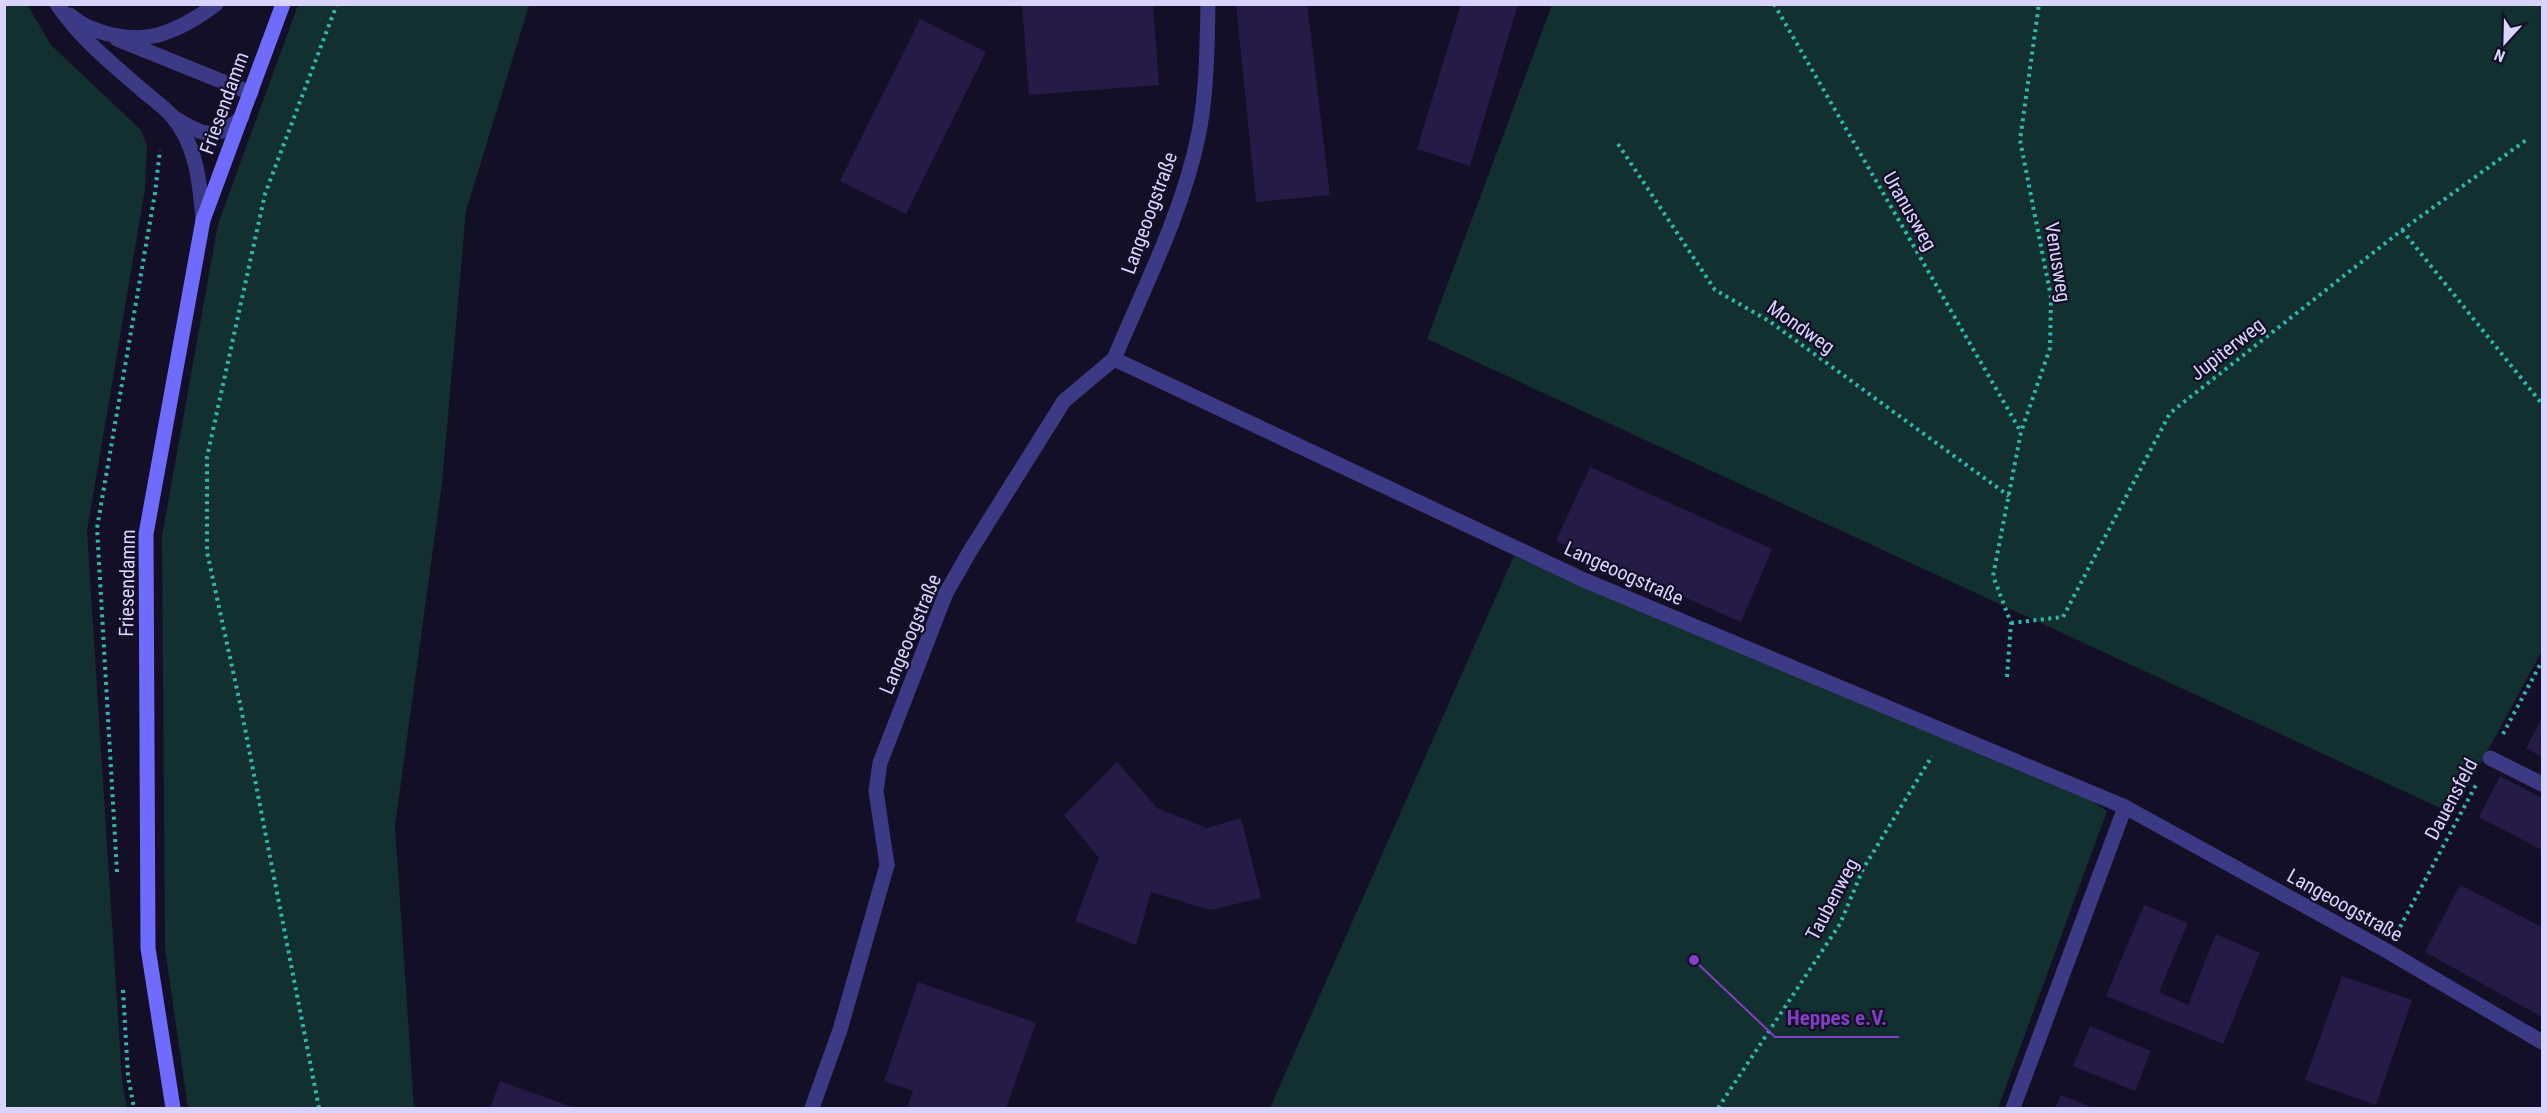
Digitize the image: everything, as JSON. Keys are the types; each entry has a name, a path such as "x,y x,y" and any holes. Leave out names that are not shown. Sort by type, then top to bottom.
{"main road":[{"name":"Friesendamm","path":"173,1108 148,948 146,534 203,220 284,4"}],"street":[{"path":"58,4 75,19 98,31 251,93"},
{"path":"58,4 70,24 92,46 172,117 196,131 213,135 227,130 242,117"},
{"path":"98,31 128,36 158,35 199,17 216,4"},
{"name":"Langeoogstraße","path":"812,1108 840,1030 887,865 876,791 880,764 946,593 1064,401 1114,359 1180,199 1198,136 1207,66 1208,4"},
{"path":"172,117 194,158 200,182 203,220"},
{"name":"Langeoogstraße","path":"1114,359 1584,580 2125,807 2387,951 2542,1042"},
{"path":"2490,758 2542,784"},
{"path":"2013,1108 2125,807"}],"path":[{"path":"319,1108 241,708 207,552 207,457 265,194 337,4"},
{"name":"Uranusweg","path":"1774,4 2021,432"},
{"name":"Venusweg","path":"2011,623 1993,576 2021,432 2050,348 2051,297 2020,140 2039,4"},
{"name":"Jupiterweg","path":"2011,623 2062,617 2170,412 2402,230 2529,138"},
{"name":"Mondweg","path":"1618,144 1715,290 1770,321 2009,496"},
{"path":"2402,230 2542,404"},
{"path":"2007,677 2011,623"},
{"name":"Dauensfeld","path":"2387,951 2542,662"},
{"name":"Taubenweg","path":"1718,1108 1840,924 1863,869 1931,757 1956,737"}],"green space":[{"path":"27,4 51,45 141,130 147,146 145,189 87,531 122,1080 127,1108 5,1108 4,5"},
{"path":"298,5 529,5 466,211 442,483 395,826 414,1108 188,1108 165,949 162,536 218,224"},
{"path":"1552,5 2542,5 2542,651 2453,814 1427,339"},
{"path":"1514,556 2084,796 2107,811 1998,1108 1270,1108"}],"building":[{"path":"1022,4 1153,4 1159,85 1029,95"},
{"path":"1236,4 1307,4 1330,195 1256,202"},
{"path":"1461,4 1518,4 1470,166 1417,149"},
{"path":"920,19 986,52 906,214 840,181"},
{"path":"1590,467 1772,549 1741,622 1556,541"},
{"path":"2542,718 2542,757 2526,748"},
{"path":"1117,762 1157,808 1207,828 1241,818 1261,898 1210,910 1151,892 1136,945 1075,921 1099,858 1064,815"},
{"path":"2500,776 2542,798 2542,850 2479,817"},
{"path":"2460,885 2542,927 2542,1017 2425,952"},
{"path":"2144,905 2188,923 2159,992 2188,1005 2216,934 2260,953 2223,1044 2106,996"},
{"path":"2342,976 2412,1000 2376,1105 2305,1080"},
{"path":"918,982 1036,1023 1006,1108 907,1108 913,1091 884,1081"},
{"path":"2090,1026 2151,1051 2135,1091 2073,1066"},
{"path":"500,1081 575,1108 490,1108"},
{"path":"2061,1095 2094,1108 2055,1108"}],"place":[{"name":"Heppes e.V.","path":"1694,960"}]}
